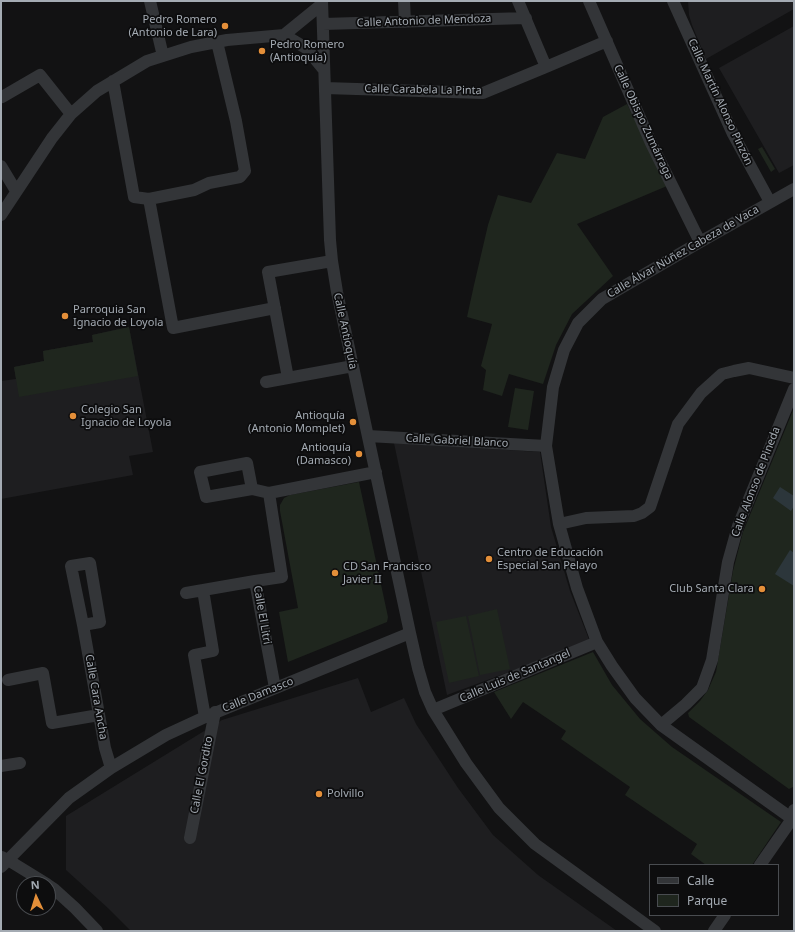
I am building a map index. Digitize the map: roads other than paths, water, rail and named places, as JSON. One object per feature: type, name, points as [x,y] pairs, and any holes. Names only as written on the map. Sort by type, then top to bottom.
[{"type":"street","points":[[150,1],[164,56]]},
{"type":"street","points":[[404,1],[405,22]]},
{"type":"street","points":[[518,1],[546,67]]},
{"type":"street","name":"Calle Obispo Zumárraga","points":[[589,1],[651,143],[700,242]]},
{"type":"street","name":"Calle Martín Alonso Pinzón","points":[[673,1],[733,134],[770,202]]},
{"type":"street","points":[[1,215],[52,138],[71,114],[97,90],[147,61],[191,48],[217,42],[284,35],[322,3]]},
{"type":"street","name":"Calle Antioquía","points":[[322,3],[332,261],[337,292],[410,633],[425,692],[433,710],[466,762],[499,808],[535,844],[655,931]]},
{"type":"street","name":"Calle Antonio de Mendoza","points":[[323,24],[526,18]]},
{"type":"street","points":[[284,35],[306,48],[324,70]]},
{"type":"street","name":"Calle Carabela La Pinta","points":[[325,88],[482,93],[606,41]]},
{"type":"street","points":[[113,81],[134,197],[149,199],[194,190],[209,183],[240,177],[245,171],[236,121],[217,42]]},
{"type":"street","points":[[1,96],[2,97],[40,75],[71,114]]},
{"type":"street","points":[[1,166],[16,191]]},
{"type":"street","name":"Calle Álvar Núñez Cabeza de Vaca","points":[[793,816],[662,725],[635,698],[612,666],[597,642],[577,588],[559,524],[546,446],[553,387],[564,350],[578,323],[602,299],[794,189]]},
{"type":"street","points":[[149,199],[173,328],[275,308]]},
{"type":"street","points":[[288,378],[268,272],[332,261]]},
{"type":"street","points":[[266,382],[353,366]]},
{"type":"street","points":[[559,524],[586,518],[634,516],[642,513],[650,507],[678,424],[700,393],[722,374],[749,368],[794,378]]},
{"type":"street","name":"Calle Alonso de Pineda","points":[[662,725],[702,688],[712,660],[728,562],[738,526],[794,389]]},
{"type":"street","name":"Calle Gabriel Blanco","points":[[368,436],[546,446]]},
{"type":"street","points":[[252,489],[269,493],[376,472]]},
{"type":"street","name":"Calle El Litri","points":[[269,493],[282,577],[255,581],[275,688]]},
{"type":"street","name":"Calle Cara Ancha","points":[[83,625],[100,622],[90,563],[71,566],[105,748],[111,768]]},
{"type":"street","points":[[186,593],[255,581]]},
{"type":"street","points":[[204,590],[213,652],[194,656],[210,714]]},
{"type":"street","name":"Calle Damasco","points":[[3,859],[69,798],[111,768],[166,735],[210,714],[410,633]]},
{"type":"street","name":"Calle Luis de Santangel","points":[[433,710],[597,642]]},
{"type":"street","points":[[8,680],[43,673],[52,723],[99,715]]},
{"type":"street","name":"Calle El Gordito","points":[[190,838],[210,714]]},
{"type":"street","points":[[1,766],[20,763]]},
{"type":"street","points":[[761,864],[793,816]]},
{"type":"street","points":[[3,859],[33,876]]},
{"type":"street","points":[[56,891],[97,931]]},
{"type":"street","points":[[714,931],[724,916]]},
{"type":"place","name":"Pedro Romero (Antonio de Lara)","points":[[225,26]]},
{"type":"place","name":"Pedro Romero (Antioquía)","points":[[262,51]]},
{"type":"place","name":"Parroquia San Ignacio de Loyola","points":[[65,316]]},
{"type":"place","name":"Colegio San Ignacio de Loyola","points":[[73,416]]},
{"type":"place","name":"Antioquía (Antonio Momplet)","points":[[353,422]]},
{"type":"place","name":"Antioquía (Damasco)","points":[[359,454]]},
{"type":"place","name":"Centro de Educación Especial San Pelayo","points":[[489,559]]},
{"type":"place","name":"CD San Francisco Javier II","points":[[335,573]]},
{"type":"place","name":"Club Santa Clara","points":[[762,589]]},
{"type":"place","name":"Polvillo","points":[[319,794]]}]
